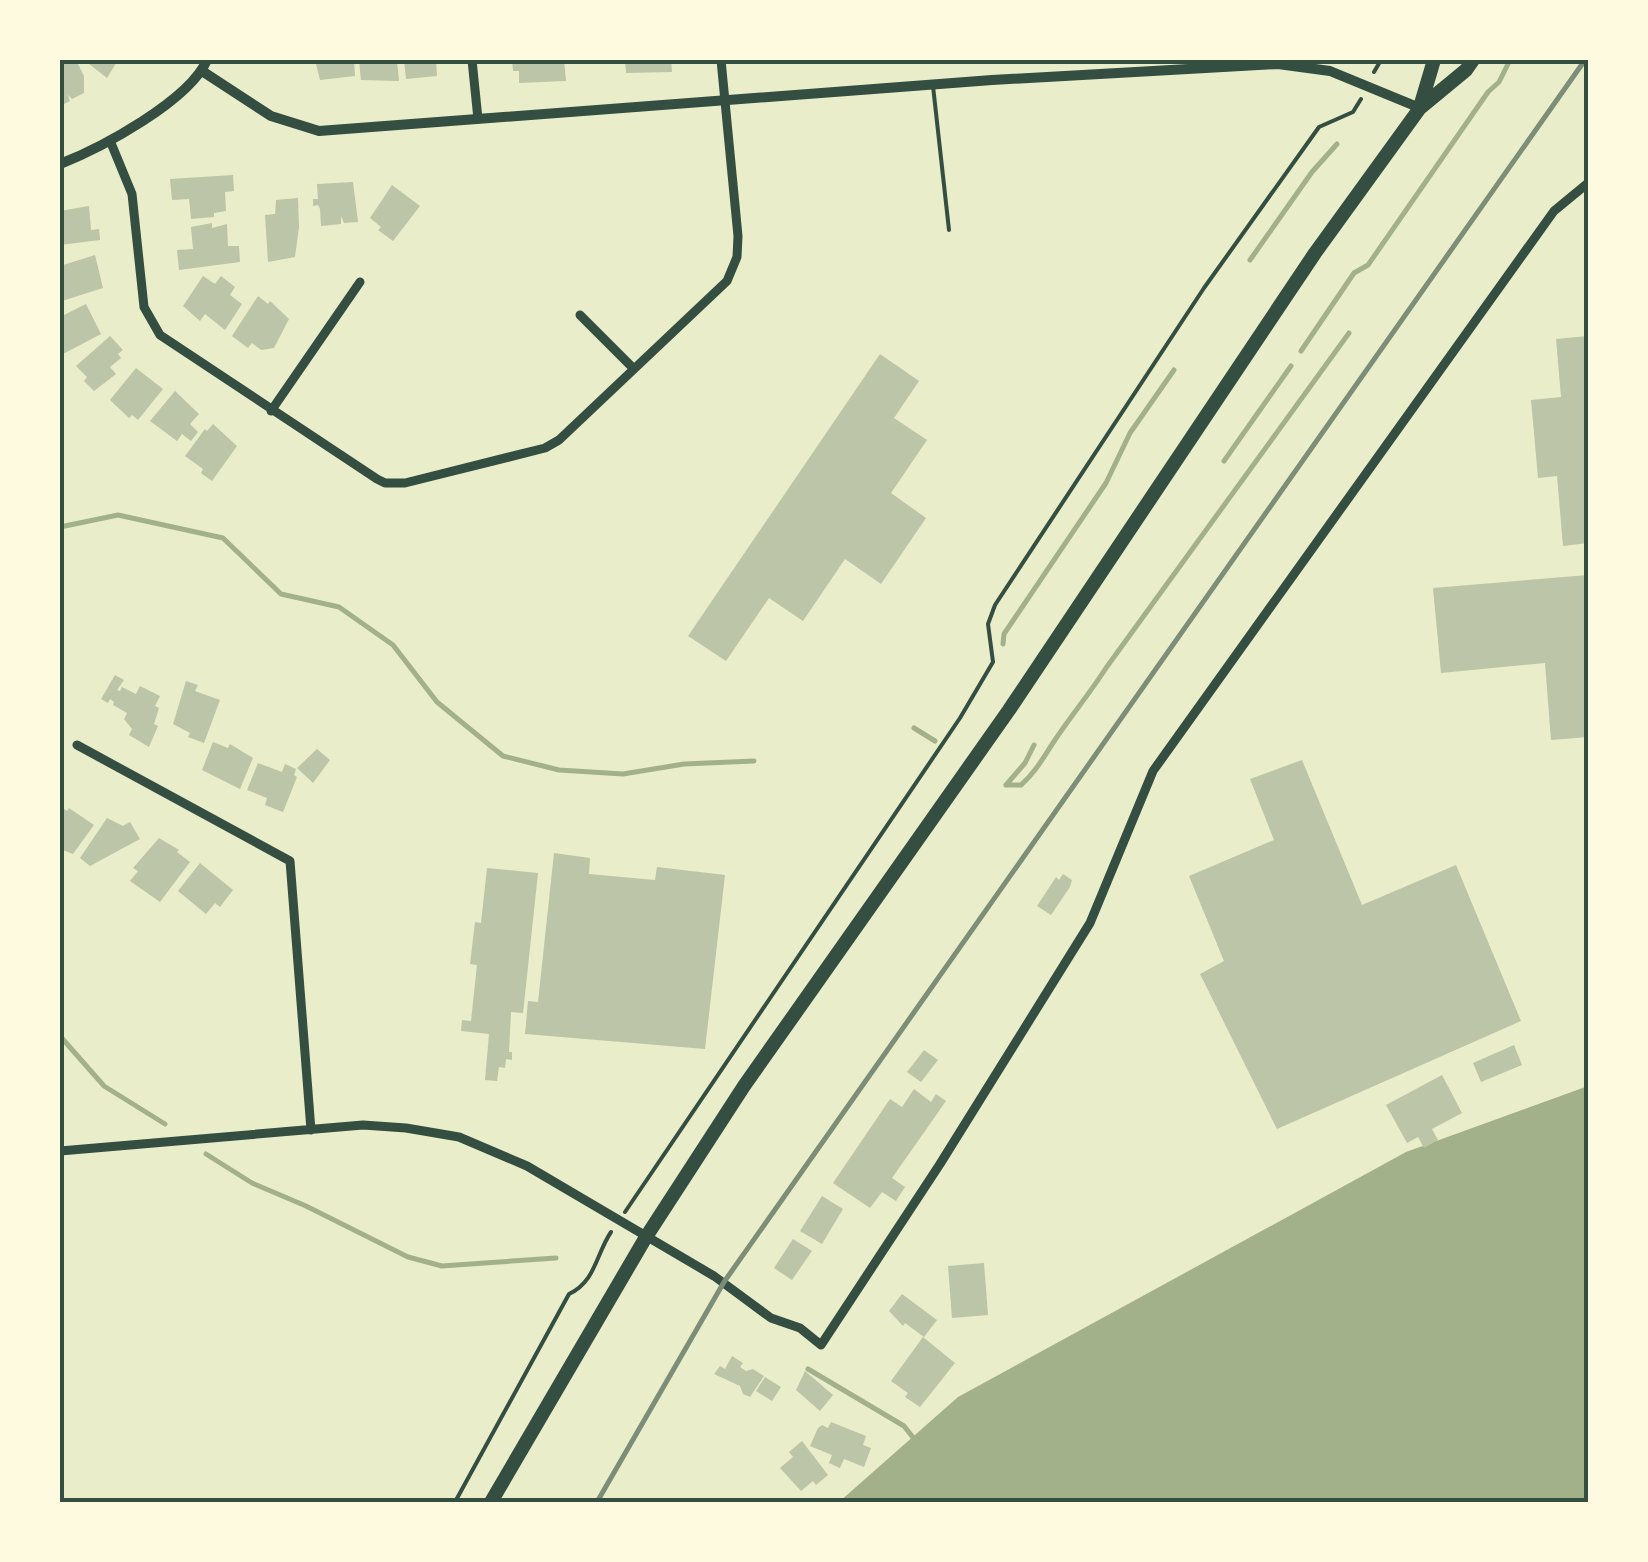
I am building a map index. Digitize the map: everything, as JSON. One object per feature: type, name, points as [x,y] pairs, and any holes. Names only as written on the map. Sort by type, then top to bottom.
[{"type":"main road","points":[[1420,108],[1434,60]]},
{"type":"main road","points":[[491,1502],[646,1237],[744,1086],[1009,710],[1316,252],[1420,108],[1474,60]]},
{"type":"street","points":[[472,60],[478,119]]},
{"type":"street","points":[[110,143],[132,194],[144,308],[160,334],[378,479],[406,483],[545,448],[566,434],[720,288],[735,265],[738,236],[721,60]]},
{"type":"street","points":[[60,164],[110,143],[154,112],[204,66],[271,116],[319,131],[933,84],[1278,64],[1330,71],[1420,108]]},
{"type":"street","points":[[60,1151],[363,1125],[459,1137],[528,1166],[724,1282],[771,1318],[800,1328],[821,1345],[940,1164],[1090,922],[1153,771],[1554,211],[1588,182]]},
{"type":"street","points":[[271,411],[360,282]]},
{"type":"street","points":[[580,316],[634,370]]},
{"type":"street","points":[[77,745],[290,861],[311,1130]]},
{"type":"lane","points":[[933,84],[949,230]]},
{"type":"path","points":[[633,1200],[960,718],[993,662],[988,624],[995,605],[1184,316],[1320,127],[1355,110]]},
{"type":"path","points":[[456,1502],[569,1294],[592,1274],[602,1245]]},
{"type":"shaded area","points":[[1588,1086],[1588,1502],[839,1502],[958,1397],[1406,1152]]},
{"type":"building","points":[[60,60],[76,60],[84,76],[84,93],[72,99],[68,95],[70,101],[60,106]]},
{"type":"building","points":[[84,60],[118,60],[107,78]]},
{"type":"building","points":[[315,60],[354,60],[355,76],[320,80]]},
{"type":"building","points":[[359,60],[397,60],[399,81],[361,80]]},
{"type":"building","points":[[404,60],[436,60],[437,76],[406,79]]},
{"type":"building","points":[[512,60],[564,60],[566,81],[519,83],[519,71],[513,71]]},
{"type":"building","points":[[625,60],[671,60],[672,72],[626,73]]},
{"type":"building","points":[[233,175],[234,191],[225,192],[226,211],[214,213],[214,217],[191,219],[189,199],[172,200],[170,179]]},
{"type":"building","points":[[353,182],[358,222],[344,223],[341,216],[341,224],[321,226],[320,209],[313,206],[313,199],[318,199],[317,184]]},
{"type":"building","points":[[392,185],[420,206],[393,241],[370,218]]},
{"type":"building","points":[[298,198],[295,257],[268,262],[265,215],[275,214],[276,200]]},
{"type":"building","points":[[89,206],[91,230],[99,229],[100,240],[60,245],[60,211]]},
{"type":"building","points":[[212,223],[212,228],[227,224],[228,246],[239,246],[240,262],[179,270],[177,250],[193,249],[191,227]]},
{"type":"building","points":[[95,255],[103,288],[62,301],[60,266]]},
{"type":"building","points":[[203,276],[215,284],[221,276],[235,287],[230,295],[242,304],[225,330],[205,314],[200,321],[183,306]]},
{"type":"building","points":[[258,296],[268,304],[270,301],[289,319],[274,348],[261,350],[252,343],[248,348],[232,336]]},
{"type":"building","points":[[86,304],[101,334],[63,354],[60,317]]},
{"type":"building","points":[[110,336],[123,350],[118,354],[121,358],[110,367],[116,374],[94,391],[76,366]]},
{"type":"building","points":[[1588,336],[1588,543],[1563,546],[1557,476],[1538,478],[1531,400],[1561,397],[1556,339]]},
{"type":"building","points":[[880,354],[919,381],[894,418],[927,440],[891,493],[926,518],[881,584],[845,559],[803,621],[769,598],[726,661],[688,636]]},
{"type":"building","points":[[136,368],[163,389],[138,420],[132,415],[129,418],[110,400]]},
{"type":"building","points":[[175,391],[199,414],[190,424],[198,432],[191,441],[182,434],[177,441],[150,421]]},
{"type":"building","points":[[213,424],[237,446],[212,481],[185,456]]},
{"type":"building","points":[[1588,575],[1588,737],[1551,740],[1545,663],[1441,673],[1433,588]]},
{"type":"building","points":[[115,675],[124,680],[117,690],[122,687],[136,694],[140,686],[160,696],[155,706],[159,708],[154,724],[158,726],[149,747],[129,735],[132,729],[124,719],[127,713],[110,699],[108,703],[101,699]]},
{"type":"building","points":[[186,681],[198,685],[195,691],[220,700],[204,743],[188,737],[190,733],[173,724]]},
{"type":"building","points":[[213,742],[228,748],[230,744],[253,758],[240,789],[202,770]]},
{"type":"building","points":[[317,749],[330,760],[313,783],[297,768]]},
{"type":"building","points":[[1302,760],[1362,905],[1456,865],[1521,1021],[1277,1129],[1200,974],[1224,961],[1189,876],[1274,840],[1250,779]]},
{"type":"building","points":[[258,763],[282,772],[285,764],[296,769],[297,777],[283,812],[265,805],[267,798],[247,790]]},
{"type":"building","points":[[63,808],[94,825],[73,854],[60,849]]},
{"type":"building","points":[[107,818],[123,826],[130,822],[140,839],[90,866],[80,858]]},
{"type":"building","points":[[159,838],[190,862],[160,902],[130,881],[138,871],[133,868]]},
{"type":"building","points":[[554,853],[590,858],[589,874],[655,880],[657,867],[725,875],[705,1049],[525,1034],[528,1001],[538,1002]]},
{"type":"building","points":[[200,863],[233,890],[220,907],[215,903],[206,914],[178,891]]},
{"type":"building","points":[[487,868],[538,873],[523,1013],[511,1012],[512,1060],[506,1059],[505,1068],[499,1067],[497,1081],[485,1080],[489,1034],[461,1031],[462,1020],[471,1021],[477,965],[470,964],[475,922],[481,923]]},
{"type":"building","points":[[1063,874],[1072,880],[1070,887],[1051,915],[1037,906],[1056,877],[1059,880]]},
{"type":"building","points":[[1514,1045],[1522,1065],[1481,1082],[1473,1063]]},
{"type":"building","points":[[924,1050],[938,1060],[921,1082],[907,1072]]},
{"type":"building","points":[[1442,1075],[1462,1113],[1432,1129],[1438,1140],[1424,1148],[1418,1137],[1407,1143],[1386,1105]]},
{"type":"building","points":[[914,1089],[931,1102],[936,1094],[946,1101],[892,1178],[905,1187],[896,1201],[882,1192],[870,1208],[833,1183],[890,1099],[902,1107]]},
{"type":"building","points":[[822,1196],[843,1209],[822,1244],[800,1231]]},
{"type":"building","points":[[793,1239],[812,1251],[792,1280],[774,1268]]},
{"type":"building","points":[[984,1263],[988,1315],[952,1318],[948,1266]]},
{"type":"building","points":[[902,1294],[937,1320],[924,1337],[905,1323],[903,1326],[889,1311]]},
{"type":"building","points":[[923,1337],[955,1363],[920,1407],[891,1381]]},
{"type":"building","points":[[732,1356],[743,1363],[740,1367],[746,1371],[753,1369],[764,1376],[750,1397],[743,1394],[740,1386],[714,1374],[720,1366],[725,1369]]},
{"type":"building","points":[[805,1371],[833,1395],[820,1411],[796,1390]]},
{"type":"building","points":[[765,1377],[781,1387],[772,1401],[756,1391]]},
{"type":"building","points":[[831,1422],[866,1436],[863,1445],[871,1448],[864,1467],[844,1459],[840,1468],[829,1463],[832,1455],[810,1446],[818,1428],[828,1428]]},
{"type":"building","points":[[802,1441],[828,1475],[801,1491],[780,1468],[793,1457],[789,1452]]},
{"type":"waterway","points":[[1301,351],[1354,273],[1368,265],[1488,92],[1499,82],[1510,60]]},
{"type":"waterway","points":[[1250,260],[1312,172],[1337,144]]},
{"type":"waterway","points":[[1006,785],[1021,785],[1035,769],[1349,333]]},
{"type":"waterway","points":[[1224,461],[1291,366]]},
{"type":"waterway","points":[[1003,644],[1004,634],[1106,483],[1130,433],[1174,370]]},
{"type":"waterway","points":[[60,527],[118,515],[223,538],[281,594],[339,607],[393,645],[437,702],[503,756],[559,770],[623,774],[684,764],[754,761]]},
{"type":"waterway","points":[[914,728],[935,741]]},
{"type":"waterway","points":[[1006,785],[1034,745]]},
{"type":"waterway","points":[[60,1036],[104,1086],[165,1124]]},
{"type":"waterway","points":[[206,1154],[252,1183],[408,1257],[442,1266],[556,1258]]},
{"type":"waterway","points":[[808,1369],[904,1426],[915,1440]]},
{"type":"railway","points":[[597,1502],[724,1282],[1585,60]]}]
